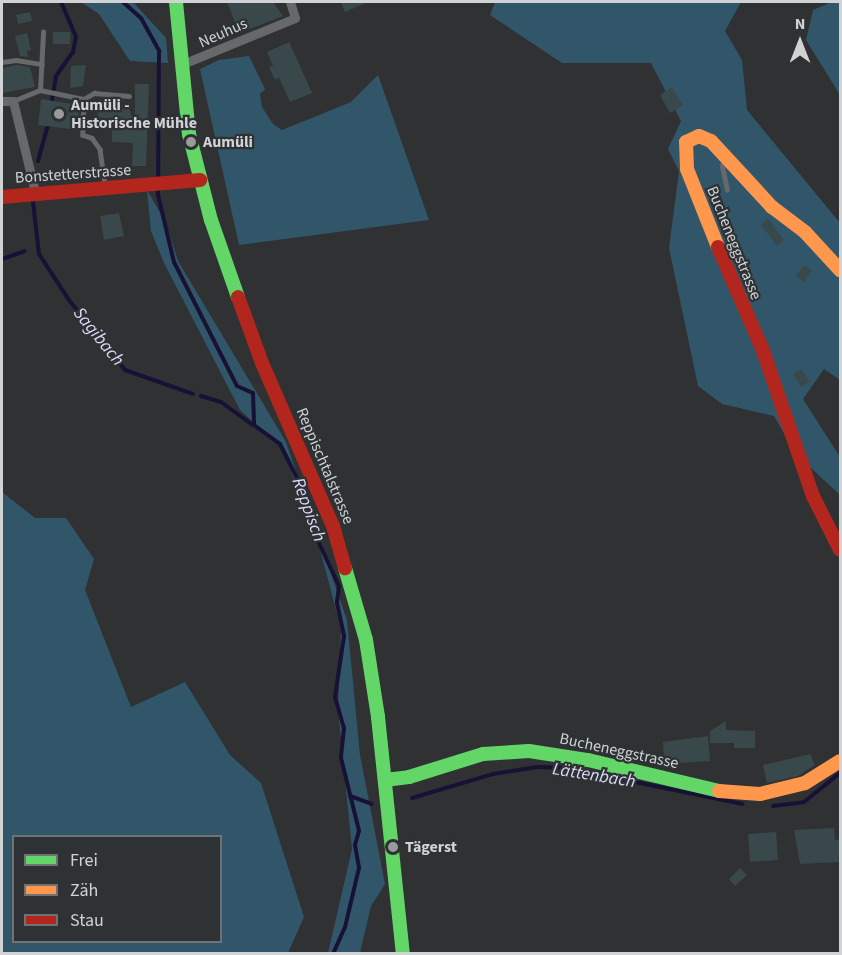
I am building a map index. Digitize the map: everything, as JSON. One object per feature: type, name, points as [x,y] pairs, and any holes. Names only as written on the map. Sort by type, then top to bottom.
[{"type":"main road","name":"Reppischtalstrasse","points":[[176,2],[180,65],[200,180],[245,319],[313,477],[352,583],[374,688],[402,954]]},
{"type":"main road","name":"Bucheneggstrasse","points":[[840,270],[705,137],[690,138],[684,148],[687,168],[740,304],[762,348],[806,479],[840,550]]},
{"type":"main road","name":"Bonstetterstrasse","points":[[2,196],[200,180]]},
{"type":"main road","name":"Bucheneggstrasse","points":[[385,780],[409,777],[483,754],[529,751],[588,760],[725,792],[760,794],[805,783],[840,761]]},
{"type":"street","name":"Neuhus","points":[[180,65],[295,18],[290,2]]},
{"type":"street","points":[[2,101],[13,101],[35,192]]},
{"type":"lane","points":[[40,90],[43,32]]},
{"type":"lane","points":[[2,62],[42,64]]},
{"type":"lane","points":[[13,101],[40,90],[84,99],[94,93],[129,96]]},
{"type":"lane","points":[[84,99],[83,135],[92,138],[100,148],[105,186]]},
{"type":"lane","points":[[727,160],[722,166],[727,190]]},
{"type":"shaded area","points":[[81,2],[133,2],[166,38],[168,63],[130,61],[99,14]]},
{"type":"shaded area","points":[[495,2],[741,2],[725,31],[742,60],[747,110],[840,223],[840,380],[824,369],[803,399],[840,457],[840,495],[796,454],[774,416],[722,404],[698,386],[669,248],[679,171],[668,149],[681,121],[651,63],[562,63],[490,15]]},
{"type":"shaded area","points":[[832,2],[840,2],[840,95],[806,40],[813,10]]},
{"type":"shaded area","points":[[249,56],[265,89],[260,94],[262,107],[273,124],[282,130],[351,102],[378,75],[429,220],[239,245],[200,69],[219,60]]},
{"type":"shaded area","points":[[147,190],[166,223],[178,261],[286,442],[347,620],[360,755],[385,884],[371,906],[360,953],[328,953],[352,849],[338,709],[341,629],[315,530],[281,447],[240,410],[164,263],[151,231]]},
{"type":"shaded area","points":[[2,492],[35,518],[66,518],[94,559],[85,590],[131,707],[185,682],[230,755],[261,783],[304,917],[288,953],[2,953]]},
{"type":"building","points":[[227,2],[273,2],[283,16],[239,33]]},
{"type":"building","points":[[341,2],[368,2],[345,12]]},
{"type":"building","points":[[30,12],[32,21],[18,24],[16,15]]},
{"type":"building","points":[[53,32],[70,32],[70,44],[53,44]]},
{"type":"building","points":[[27,33],[31,50],[27,51],[28,57],[20,56],[15,36]]},
{"type":"building","points":[[289,42],[312,93],[290,102],[279,78],[275,80],[269,67],[273,66],[267,52]]},
{"type":"building","points":[[17,65],[30,67],[35,87],[2,93],[2,68]]},
{"type":"building","points":[[86,65],[83,86],[70,88],[71,66]]},
{"type":"building","points":[[135,84],[149,84],[146,166],[132,166],[133,143],[112,142],[112,130],[97,129],[98,106],[129,108],[135,125]]},
{"type":"building","points":[[672,87],[683,105],[670,113],[660,95]]},
{"type":"building","points":[[41,99],[79,105],[78,130],[38,125]]},
{"type":"building","points":[[119,213],[124,236],[104,240],[100,216]]},
{"type":"building","points":[[768,219],[784,240],[777,246],[761,225]]},
{"type":"building","points":[[804,265],[812,271],[804,282],[796,276]]},
{"type":"building","points":[[801,369],[810,382],[801,387],[793,374]]},
{"type":"building","points":[[726,721],[726,730],[755,731],[755,748],[734,748],[734,743],[710,743],[710,731]]},
{"type":"building","points":[[708,736],[710,761],[664,764],[663,742]]},
{"type":"building","points":[[810,754],[815,765],[798,776],[767,783],[763,765]]},
{"type":"building","points":[[834,828],[835,840],[840,839],[840,862],[800,864],[794,830]]},
{"type":"building","points":[[776,832],[778,860],[750,862],[748,834]]},
{"type":"building","points":[[740,868],[747,875],[735,886],[729,879]]},
{"type":"waterway","name":"Sagibach","points":[[51,105],[56,76],[73,52],[76,37],[61,2]]},
{"type":"waterway","name":"Reppisch","points":[[123,2],[141,18],[159,51],[158,195],[174,262],[237,386],[253,393],[254,425],[280,444],[301,486],[306,515],[339,586],[337,603],[344,636],[335,697],[344,728],[341,758],[359,831],[355,845],[359,868],[345,927],[333,954]]},
{"type":"waterway","name":"Sagibach","points":[[38,161],[49,121]]},
{"type":"waterway","name":"Sagibach","points":[[33,202],[39,254],[69,300],[125,370],[193,394]]},
{"type":"waterway","points":[[2,259],[25,251]]},
{"type":"waterway","name":"Sagibach","points":[[201,396],[221,402],[253,425]]},
{"type":"waterway","name":"Lättenbach","points":[[412,798],[493,774],[537,767],[567,768],[742,804]]},
{"type":"waterway","name":"Lättenbach","points":[[773,806],[804,802],[840,773]]},
{"type":"waterway","name":"Lättenbach","points":[[350,796],[372,804]]},
{"type":"traffic: fast","points":[[176,2],[189,134],[211,220],[238,297]]},
{"type":"traffic: fast","points":[[345,568],[366,640],[378,717],[403,954]]},
{"type":"traffic: fast","points":[[385,780],[409,777],[483,754],[529,751],[588,760],[719,791]]},
{"type":"traffic: slow","points":[[718,247],[687,169],[686,142],[699,136],[711,141],[772,207],[805,232],[840,270]]},
{"type":"traffic: slow","points":[[719,791],[760,794],[805,783],[840,761]]},
{"type":"traffic: jam","points":[[2,197],[200,180]]},
{"type":"traffic: jam","points":[[718,247],[762,348],[813,496],[840,550]]},
{"type":"traffic: jam","points":[[238,297],[262,363],[333,526],[345,568]]},
{"type":"place","name":"Aumüli - Historische Mühle","points":[[59,114]]},
{"type":"place","name":"Aumüli","points":[[191,142]]},
{"type":"place","name":"Tägerst","points":[[393,847]]}]
